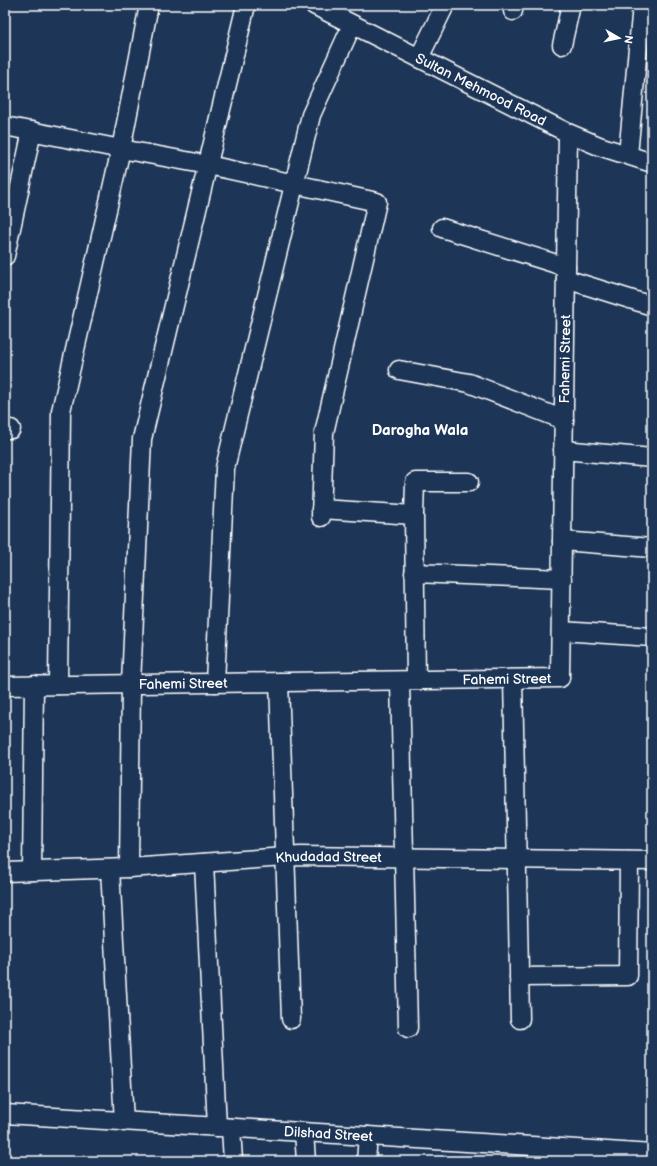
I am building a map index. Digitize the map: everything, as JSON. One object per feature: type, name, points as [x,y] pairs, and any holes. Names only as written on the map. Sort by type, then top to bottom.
[{"type":"street","points":[[58,685],[61,411],[121,149],[149,5]]},
{"type":"street","points":[[129,868],[131,684],[142,439],[246,5]]},
{"type":"street","name":"Sultan Mehmood Road","points":[[314,5],[568,134],[599,146],[652,163]]},
{"type":"street","points":[[419,58],[445,5]]},
{"type":"street","points":[[562,45],[571,5]]},
{"type":"street","points":[[628,155],[642,5]]},
{"type":"street","points":[[215,683],[225,468],[311,115],[352,25]]},
{"type":"street","points":[[5,126],[121,149],[208,164],[376,202],[324,433],[321,513],[414,515]]},
{"type":"street","points":[[5,256],[32,131]]},
{"type":"street","name":"Fahemi Street","points":[[5,686],[560,678],[568,134]]},
{"type":"street","points":[[442,228],[652,306]]},
{"type":"street","points":[[399,370],[469,383],[564,420]]},
{"type":"street","points":[[563,450],[652,458]]},
{"type":"street","points":[[408,1028],[404,857],[408,680],[414,574],[415,482],[469,482]]},
{"type":"street","points":[[562,541],[652,548]]},
{"type":"street","points":[[414,574],[562,579]]},
{"type":"street","points":[[561,631],[652,637]]},
{"type":"street","points":[[513,679],[520,1019]]},
{"type":"street","points":[[279,682],[291,1019]]},
{"type":"street","points":[[32,871],[34,685]]},
{"type":"street","name":"Khudadad Street","points":[[5,872],[129,868],[300,856],[652,861]]},
{"type":"street","points":[[519,977],[628,976],[629,861]]},
{"type":"street","points":[[204,863],[224,1128],[233,1161]]},
{"type":"street","points":[[110,869],[124,1122]]},
{"type":"street","name":"Dilshad Street","points":[[5,1114],[368,1136],[532,1154],[622,1156],[652,1154]]},
{"type":"street","points":[[304,1132],[306,1161]]},
{"type":"street","points":[[366,1161],[368,1136]]},
{"type":"district","name":"Darogha Wala","points":[[420,430]]}]
